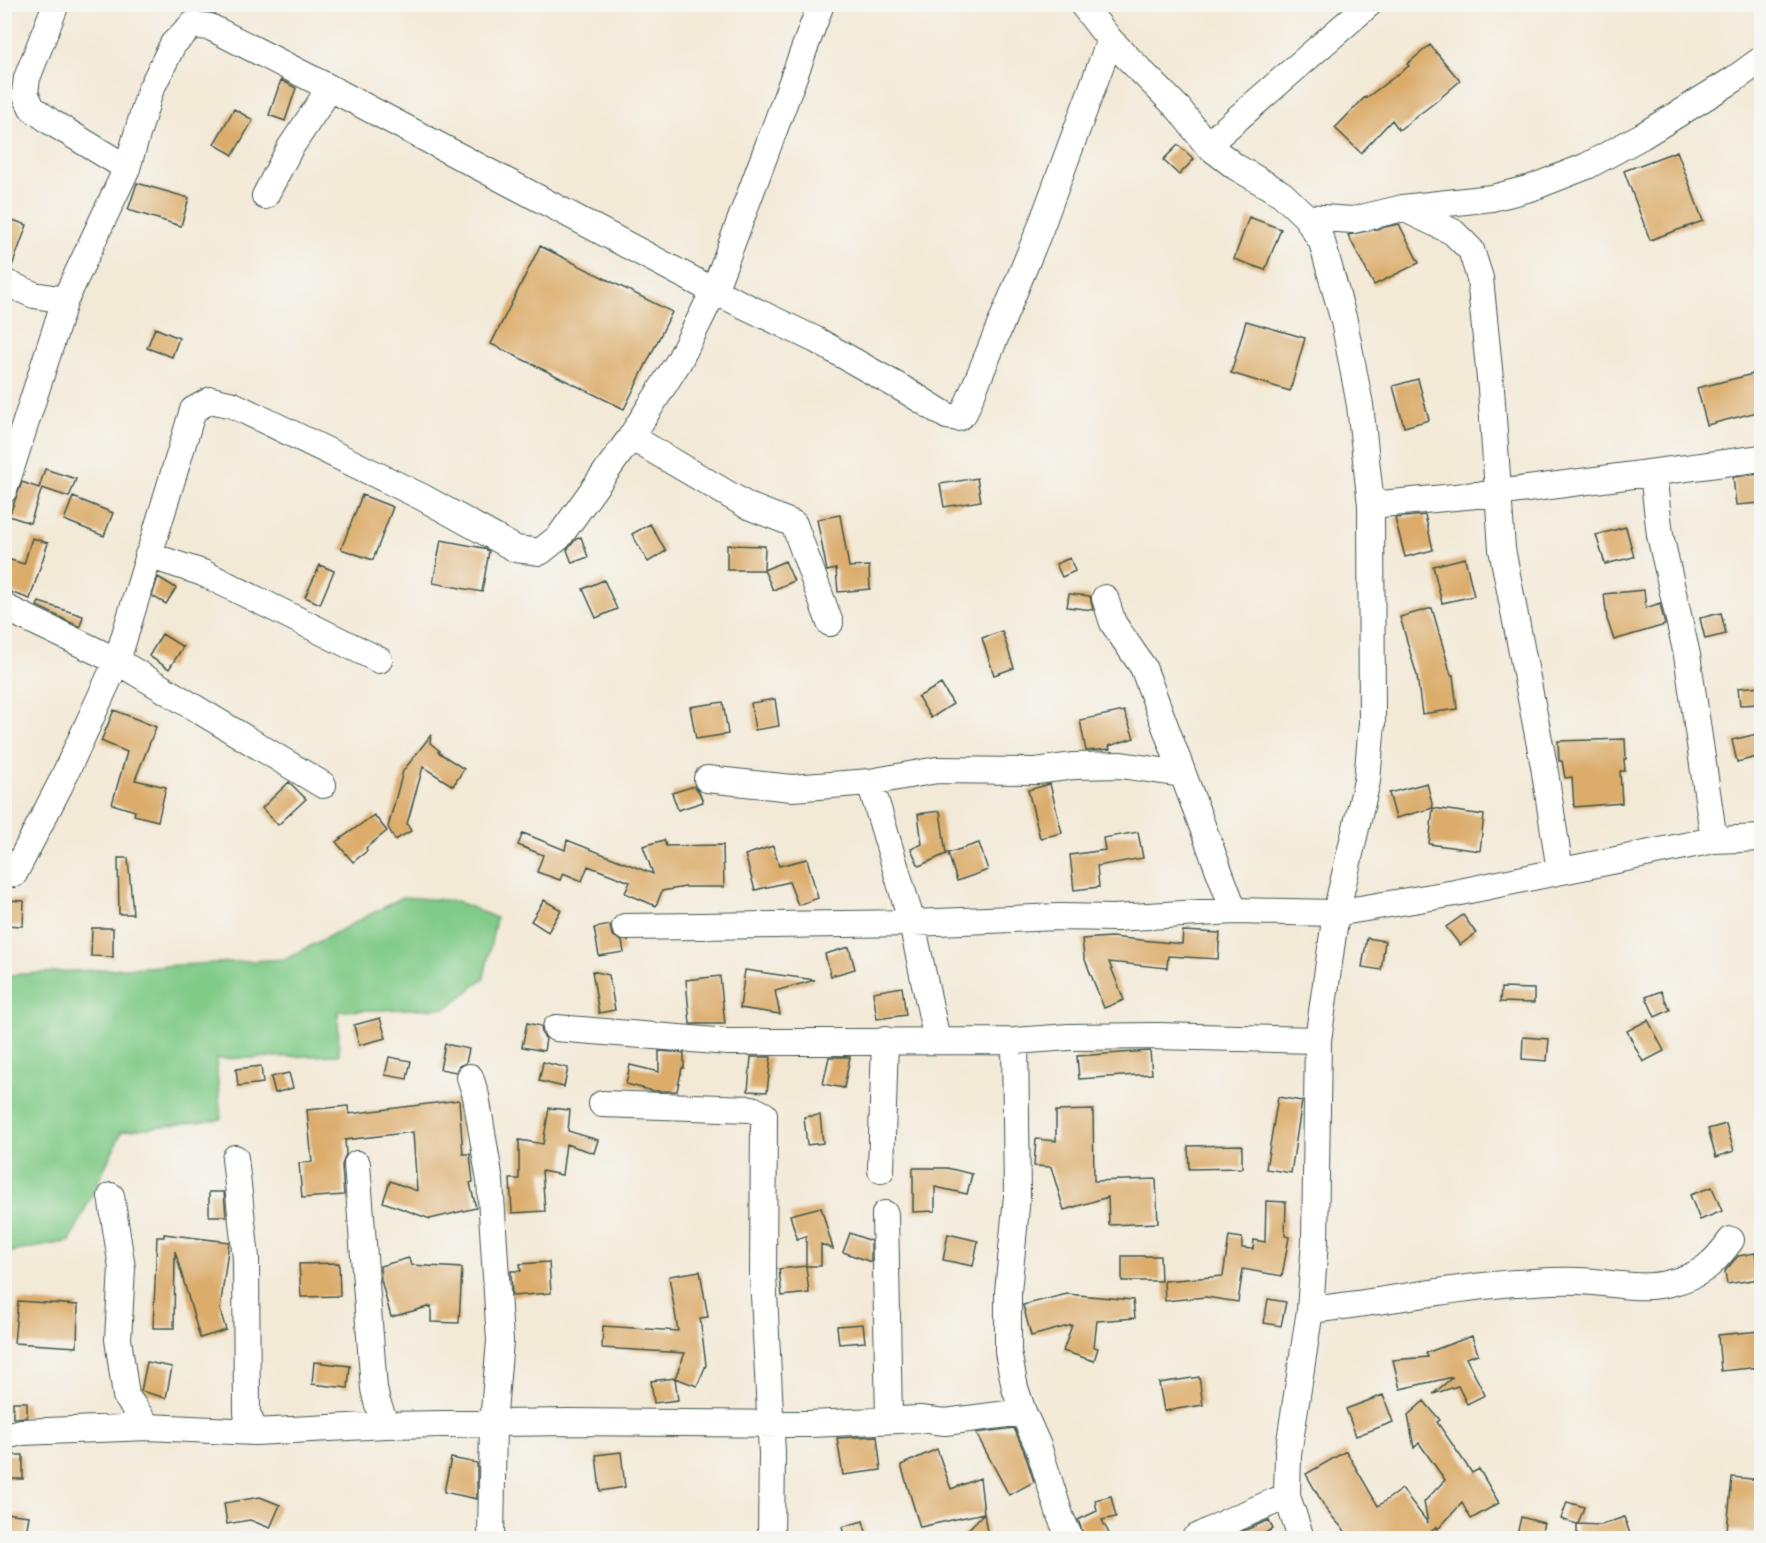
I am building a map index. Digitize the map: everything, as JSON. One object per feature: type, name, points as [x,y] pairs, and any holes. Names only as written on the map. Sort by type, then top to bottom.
[{"type":"street","points":[[56,4],[27,78],[25,93],[32,108],[51,123],[127,168]]},
{"type":"street","points":[[14,873],[60,785],[117,661],[193,410],[211,400],[233,405],[422,497],[516,549],[540,552],[559,537],[631,437],[679,361],[714,291],[821,4]]},
{"type":"street","points":[[1082,4],[1110,40],[1179,109],[1207,145],[1236,167],[1282,194],[1306,216],[1322,242],[1344,321],[1360,405],[1371,505],[1372,723],[1367,781],[1336,913],[1318,1040],[1315,1241],[1310,1310],[1288,1454],[1287,1496],[1302,1539]]},
{"type":"street","points":[[1207,145],[1369,4]]},
{"type":"street","points":[[6,474],[65,300],[127,168],[150,91],[173,44],[192,25],[210,27],[330,88],[714,291],[816,340],[947,416],[958,418],[964,413],[1040,229],[1110,40]]},
{"type":"street","points":[[1306,216],[1353,220],[1403,208],[1492,198],[1531,188],[1587,166],[1642,136],[1733,80],[1761,59]]},
{"type":"street","points":[[265,196],[290,148],[330,88]]},
{"type":"street","points":[[1403,208],[1453,232],[1472,250],[1480,278],[1491,389],[1502,549],[1544,766],[1560,871]]},
{"type":"street","points":[[4,282],[34,295],[65,300]]},
{"type":"street","points":[[631,437],[748,506],[794,524],[830,623]]},
{"type":"street","points":[[1371,505],[1497,493],[1761,459]]},
{"type":"street","points":[[1653,473],[1660,535],[1686,656],[1714,840]]},
{"type":"street","points":[[148,555],[203,573],[379,660]]},
{"type":"street","points":[[1105,598],[1113,623],[1143,667],[1234,911]]},
{"type":"street","points":[[4,607],[117,661],[323,785]]},
{"type":"street","points":[[707,779],[792,788],[870,782],[938,770],[1036,771],[1074,766],[1121,765],[1182,774]]},
{"type":"street","points":[[870,782],[912,923],[937,1040]]},
{"type":"street","points":[[625,927],[912,923],[1059,917],[1114,918],[1234,911],[1336,913],[1455,893],[1714,840],[1761,838]]},
{"type":"street","points":[[556,1028],[728,1042],[1015,1041],[1069,1037],[1157,1036],[1318,1040]]},
{"type":"street","points":[[881,1170],[885,1040]]},
{"type":"street","points":[[1015,1041],[1017,1196],[1008,1292],[1008,1352],[1015,1388],[1070,1539]]},
{"type":"street","points":[[470,1077],[476,1096],[490,1181],[500,1341],[493,1424],[491,1539]]},
{"type":"street","points":[[602,1104],[752,1109],[765,1115],[763,1275],[772,1453],[771,1539]]},
{"type":"street","points":[[235,1158],[246,1258],[247,1413],[255,1432]]},
{"type":"street","points":[[357,1164],[374,1389],[386,1425]]},
{"type":"street","points":[[111,1196],[122,1268],[118,1339],[126,1396],[148,1427]]},
{"type":"street","points":[[885,1214],[889,1419]]},
{"type":"street","points":[[1310,1310],[1356,1306],[1410,1295],[1512,1284],[1578,1281],[1636,1287],[1668,1284],[1696,1276],[1717,1260],[1731,1240]]},
{"type":"street","points":[[4,1436],[22,1432],[148,1427],[255,1432],[386,1425],[706,1422],[770,1424],[889,1419],[945,1422],[1023,1412]]},
{"type":"street","points":[[1195,1539],[1229,1521],[1287,1496]]},
{"type":"green space","points":[[403,897],[456,901],[496,918],[484,978],[447,1008],[338,1011],[339,1055],[216,1059],[221,1119],[122,1131],[70,1241],[5,1253],[5,975],[286,959]]},
{"type":"building","points":[[1430,45],[1460,81],[1399,130],[1392,120],[1361,153],[1335,128],[1365,97],[1409,66],[1407,64]]},
{"type":"building","points":[[281,80],[296,88],[285,121],[269,115]]},
{"type":"building","points":[[234,109],[253,120],[233,155],[214,144]]},
{"type":"building","points":[[1178,145],[1194,159],[1179,175],[1163,160]]},
{"type":"building","points":[[1677,151],[1703,221],[1650,240],[1624,171]]},
{"type":"building","points":[[137,183],[189,198],[181,226],[128,210]]},
{"type":"building","points":[[4,217],[27,225],[11,269],[4,267]]},
{"type":"building","points":[[1249,217],[1281,229],[1265,270],[1234,259]]},
{"type":"building","points":[[1399,224],[1419,263],[1374,285],[1348,235]]},
{"type":"building","points":[[540,246],[672,312],[624,409],[491,344]]},
{"type":"building","points":[[1246,321],[1305,338],[1290,391],[1231,373]]},
{"type":"building","points":[[155,328],[179,338],[172,357],[147,348]]},
{"type":"building","points":[[1761,372],[1761,411],[1707,425],[1697,388]]},
{"type":"building","points":[[1418,379],[1429,420],[1404,427],[1393,386]]},
{"type":"building","points":[[45,469],[76,479],[69,497],[42,488],[30,523],[9,516],[22,482],[39,488]]},
{"type":"building","points":[[1760,474],[1761,503],[1736,505],[1733,477]]},
{"type":"building","points":[[977,478],[981,501],[944,507],[940,484]]},
{"type":"building","points":[[362,495],[393,507],[373,560],[341,549]]},
{"type":"building","points":[[73,497],[113,513],[104,536],[64,520]]},
{"type":"building","points":[[840,515],[849,567],[869,566],[870,589],[838,592],[836,569],[827,571],[817,519]]},
{"type":"building","points":[[1425,515],[1433,550],[1405,557],[1395,518]]},
{"type":"building","points":[[650,524],[666,551],[648,562],[632,534]]},
{"type":"building","points":[[1626,527],[1634,557],[1605,564],[1596,535]]},
{"type":"building","points":[[581,537],[588,557],[572,563],[567,550],[576,539]]},
{"type":"building","points":[[32,538],[48,543],[30,599],[4,590],[4,558],[24,564]]},
{"type":"building","points":[[441,540],[489,551],[482,592],[433,583]]},
{"type":"building","points":[[727,545],[765,546],[764,570],[727,570]]},
{"type":"building","points":[[1070,558],[1075,571],[1062,577],[1056,564]]},
{"type":"building","points":[[1465,558],[1474,596],[1442,603],[1433,566]]},
{"type":"building","points":[[785,561],[794,581],[773,590],[764,570]]},
{"type":"building","points":[[320,565],[334,571],[320,604],[305,597]]},
{"type":"building","points":[[158,577],[176,588],[166,604],[152,596]]},
{"type":"building","points":[[604,580],[617,609],[596,618],[583,589]]},
{"type":"building","points":[[1644,590],[1646,608],[1660,603],[1665,625],[1614,640],[1607,619],[1604,594]]},
{"type":"building","points":[[1069,594],[1090,596],[1093,610],[1067,607]]},
{"type":"building","points":[[39,602],[83,616],[80,627],[37,606]]},
{"type":"building","points":[[1432,608],[1451,675],[1453,675],[1457,709],[1422,714],[1417,676],[1400,617]]},
{"type":"building","points":[[1721,613],[1726,634],[1705,639],[1700,618]]},
{"type":"building","points":[[1002,631],[1014,668],[994,675],[982,638]]},
{"type":"building","points":[[162,634],[183,647],[169,669],[149,656]]},
{"type":"building","points":[[941,684],[953,704],[931,718],[918,697]]},
{"type":"building","points":[[1761,686],[1761,704],[1740,705],[1738,688]]},
{"type":"building","points":[[775,699],[779,726],[755,730],[751,703]]},
{"type":"building","points":[[723,702],[728,734],[696,739],[690,707]]},
{"type":"building","points":[[114,710],[156,727],[135,780],[166,787],[158,821],[134,815],[135,811],[112,804],[127,752],[101,741]]},
{"type":"building","points":[[1124,711],[1134,738],[1109,746],[1110,749],[1086,751],[1080,720]]},
{"type":"building","points":[[1761,733],[1761,756],[1737,762],[1732,740]]},
{"type":"building","points":[[431,735],[430,743],[440,751],[438,752],[464,769],[453,786],[423,767],[407,824],[411,831],[395,840],[388,827],[403,771]]},
{"type":"building","points":[[1625,739],[1625,771],[1620,771],[1622,803],[1574,807],[1572,777],[1565,778],[1562,761],[1559,761],[1558,741]]},
{"type":"building","points":[[289,782],[306,799],[278,825],[262,808]]},
{"type":"building","points":[[1427,783],[1433,808],[1396,818],[1389,793]]},
{"type":"building","points":[[1050,784],[1062,833],[1040,838],[1028,790]]},
{"type":"building","points":[[694,786],[703,802],[678,810],[672,793]]},
{"type":"building","points":[[1433,808],[1484,815],[1480,851],[1429,844]]},
{"type":"building","points":[[940,811],[946,854],[919,866],[911,849],[922,844],[918,814]]},
{"type":"building","points":[[374,815],[387,831],[353,862],[336,842]]},
{"type":"building","points":[[1138,832],[1143,858],[1097,866],[1099,887],[1074,890],[1070,855],[1105,850],[1103,838]]},
{"type":"building","points":[[523,833],[565,850],[567,840],[653,874],[643,846],[664,840],[666,846],[723,845],[724,887],[685,887],[662,891],[656,906],[625,893],[630,882],[588,866],[582,881],[563,873],[560,880],[537,872],[543,855],[518,845]]},
{"type":"building","points":[[979,843],[988,870],[957,881],[948,853]]},
{"type":"building","points":[[773,846],[779,866],[807,859],[818,898],[798,905],[789,882],[755,890],[745,855]]},
{"type":"building","points":[[118,858],[128,858],[133,914],[119,914]]},
{"type":"building","points":[[6,900],[24,901],[23,926],[4,925]]},
{"type":"building","points":[[544,900],[561,910],[548,932],[531,921]]},
{"type":"building","points":[[1463,915],[1476,933],[1460,945],[1446,927]]},
{"type":"building","points":[[610,925],[612,935],[622,941],[624,952],[599,956],[594,928]]},
{"type":"building","points":[[92,928],[113,928],[113,957],[91,956]]},
{"type":"building","points":[[1183,931],[1220,933],[1218,959],[1168,956],[1167,968],[1109,962],[1124,1000],[1104,1008],[1084,957],[1082,939],[1111,937],[1182,944]]},
{"type":"building","points":[[1367,938],[1385,941],[1381,970],[1362,967]]},
{"type":"building","points":[[849,947],[855,969],[831,976],[825,954]]},
{"type":"building","points":[[745,970],[815,980],[775,991],[780,1014],[740,1008]]},
{"type":"building","points":[[592,971],[609,975],[615,1010],[599,1013]]},
{"type":"building","points":[[720,976],[725,1024],[690,1024],[686,980]]},
{"type":"building","points":[[902,987],[906,1015],[877,1019],[873,992]]},
{"type":"building","points":[[1501,988],[1534,989],[1534,1003],[1500,1002]]},
{"type":"building","points":[[1661,991],[1670,1010],[1655,1017],[1646,997]]},
{"type":"building","points":[[380,1018],[386,1038],[359,1045],[354,1025]]},
{"type":"building","points":[[1648,1020],[1664,1051],[1643,1062],[1627,1031]]},
{"type":"building","points":[[527,1023],[541,1026],[542,1034],[546,1039],[544,1051],[522,1047]]},
{"type":"building","points":[[1523,1037],[1549,1039],[1547,1061],[1522,1059]]},
{"type":"building","points":[[445,1044],[469,1049],[466,1063],[459,1066],[456,1072],[440,1069]]},
{"type":"building","points":[[659,1051],[684,1053],[684,1068],[682,1068],[677,1091],[653,1091],[626,1084],[630,1065],[659,1072]]},
{"type":"building","points":[[1150,1051],[1152,1074],[1079,1079],[1077,1056]]},
{"type":"building","points":[[389,1057],[411,1061],[407,1079],[385,1075]]},
{"type":"building","points":[[751,1057],[771,1057],[767,1092],[748,1091]]},
{"type":"building","points":[[829,1057],[850,1057],[844,1088],[823,1084]]},
{"type":"building","points":[[543,1062],[568,1068],[564,1087],[539,1081]]},
{"type":"building","points":[[261,1066],[263,1083],[238,1086],[236,1069]]},
{"type":"building","points":[[289,1073],[293,1088],[275,1093],[271,1077]]},
{"type":"building","points":[[1278,1097],[1302,1101],[1291,1173],[1266,1169]]},
{"type":"building","points":[[459,1100],[463,1154],[470,1154],[473,1182],[470,1183],[476,1208],[430,1219],[383,1202],[390,1181],[417,1191],[413,1132],[345,1140],[346,1154],[342,1165],[344,1195],[302,1198],[299,1163],[312,1162],[307,1110],[348,1106],[349,1114]]},
{"type":"building","points":[[549,1108],[570,1110],[568,1131],[598,1140],[594,1153],[566,1144],[562,1175],[542,1171],[545,1211],[512,1213],[510,1179],[519,1179],[519,1140],[543,1144]]},
{"type":"building","points":[[1093,1110],[1094,1181],[1156,1179],[1158,1223],[1109,1225],[1108,1197],[1064,1210],[1051,1167],[1034,1166],[1036,1139],[1056,1141],[1056,1111]]},
{"type":"building","points":[[820,1115],[823,1143],[807,1145],[804,1117]]},
{"type":"building","points":[[1726,1124],[1734,1151],[1716,1157],[1708,1129]]},
{"type":"building","points":[[1242,1145],[1242,1168],[1189,1169],[1188,1146]]},
{"type":"building","points":[[913,1168],[947,1168],[972,1174],[967,1194],[935,1187],[935,1211],[913,1212]]},
{"type":"building","points":[[1712,1187],[1722,1211],[1700,1220],[1690,1195]]},
{"type":"building","points":[[209,1192],[224,1192],[226,1216],[209,1216]]},
{"type":"building","points":[[1266,1201],[1286,1202],[1285,1236],[1289,1237],[1282,1276],[1243,1269],[1238,1302],[1206,1297],[1165,1301],[1164,1281],[1223,1276],[1229,1236],[1242,1238],[1242,1248],[1253,1249],[1254,1240],[1265,1242]]},
{"type":"building","points":[[821,1207],[833,1249],[821,1244],[821,1266],[806,1266],[806,1236],[797,1239],[790,1215]]},
{"type":"building","points":[[850,1233],[871,1241],[871,1262],[843,1252]]},
{"type":"building","points":[[164,1234],[229,1242],[220,1310],[226,1330],[200,1338],[175,1251],[174,1328],[153,1328],[157,1237],[164,1237]]},
{"type":"building","points":[[948,1234],[978,1241],[973,1266],[943,1260]]},
{"type":"building","points":[[1755,1253],[1759,1279],[1727,1284],[1725,1271],[1738,1256]]},
{"type":"building","points":[[1122,1256],[1160,1256],[1161,1281],[1122,1281]]},
{"type":"building","points":[[409,1258],[411,1265],[462,1268],[459,1323],[431,1322],[431,1306],[391,1317],[381,1280],[380,1266]]},
{"type":"building","points":[[549,1262],[551,1293],[512,1296],[511,1271],[521,1271],[520,1264]]},
{"type":"building","points":[[339,1263],[340,1296],[301,1297],[299,1264]]},
{"type":"building","points":[[806,1266],[809,1293],[782,1296],[779,1269]]},
{"type":"building","points":[[700,1271],[708,1317],[700,1318],[706,1365],[697,1386],[675,1378],[685,1353],[602,1348],[603,1326],[678,1331],[669,1276]]},
{"type":"building","points":[[1067,1294],[1133,1300],[1135,1318],[1097,1321],[1094,1347],[1098,1348],[1094,1361],[1063,1351],[1072,1325],[1031,1336],[1023,1305]]},
{"type":"building","points":[[1268,1299],[1286,1302],[1281,1326],[1264,1323]]},
{"type":"building","points":[[18,1301],[78,1305],[77,1347],[14,1343]]},
{"type":"building","points":[[863,1324],[865,1342],[839,1344],[837,1326]]},
{"type":"building","points":[[1760,1331],[1761,1367],[1721,1371],[1718,1335]]},
{"type":"building","points":[[1472,1336],[1478,1354],[1466,1358],[1485,1395],[1467,1404],[1458,1386],[1433,1394],[1453,1377],[1400,1389],[1393,1360],[1428,1357],[1426,1353]]},
{"type":"building","points":[[147,1362],[172,1367],[166,1398],[141,1391]]},
{"type":"building","points":[[314,1362],[350,1366],[348,1388],[312,1384]]},
{"type":"building","points":[[1199,1377],[1203,1405],[1164,1411],[1159,1383]]},
{"type":"building","points":[[675,1378],[678,1400],[654,1403],[651,1381]]},
{"type":"building","points":[[1383,1395],[1393,1422],[1356,1436],[1346,1409]]},
{"type":"building","points":[[1424,1401],[1440,1420],[1437,1422],[1472,1473],[1479,1469],[1499,1503],[1471,1519],[1462,1503],[1438,1529],[1437,1527],[1422,1539],[1352,1539],[1327,1511],[1306,1474],[1346,1451],[1378,1506],[1402,1489],[1428,1523],[1424,1502],[1445,1480],[1419,1443],[1414,1448],[1408,1415]]},
{"type":"building","points":[[13,1402],[27,1402],[27,1417],[13,1418]]},
{"type":"building","points":[[1014,1428],[1034,1482],[1009,1495],[976,1433]]},
{"type":"building","points":[[877,1436],[881,1470],[843,1475],[837,1438]]},
{"type":"building","points":[[937,1449],[951,1489],[980,1478],[984,1513],[920,1527],[901,1465]]},
{"type":"building","points":[[621,1452],[625,1487],[600,1491],[596,1455]]},
{"type":"building","points":[[4,1455],[23,1455],[23,1479],[4,1479]]},
{"type":"building","points":[[451,1458],[477,1463],[477,1499],[444,1492]]},
{"type":"building","points":[[1732,1477],[1761,1480],[1761,1533],[1727,1530]]},
{"type":"building","points":[[1111,1496],[1116,1517],[1102,1520],[1112,1539],[1085,1539],[1078,1520],[1097,1511],[1095,1500]]},
{"type":"building","points":[[260,1497],[280,1505],[270,1528],[250,1520],[227,1524],[224,1503]]},
{"type":"building","points":[[1567,1502],[1584,1507],[1578,1524],[1601,1525],[1624,1517],[1632,1539],[1577,1539],[1577,1524],[1561,1519]]},
{"type":"building","points":[[4,1513],[29,1516],[25,1539],[4,1539]]},
{"type":"building","points":[[984,1513],[988,1539],[959,1539]]},
{"type":"building","points":[[1521,1517],[1544,1523],[1540,1539],[1516,1539]]},
{"type":"building","points":[[1269,1520],[1273,1529],[1251,1539],[1236,1539],[1234,1535]]},
{"type":"building","points":[[863,1521],[868,1539],[845,1539],[842,1527]]}]
